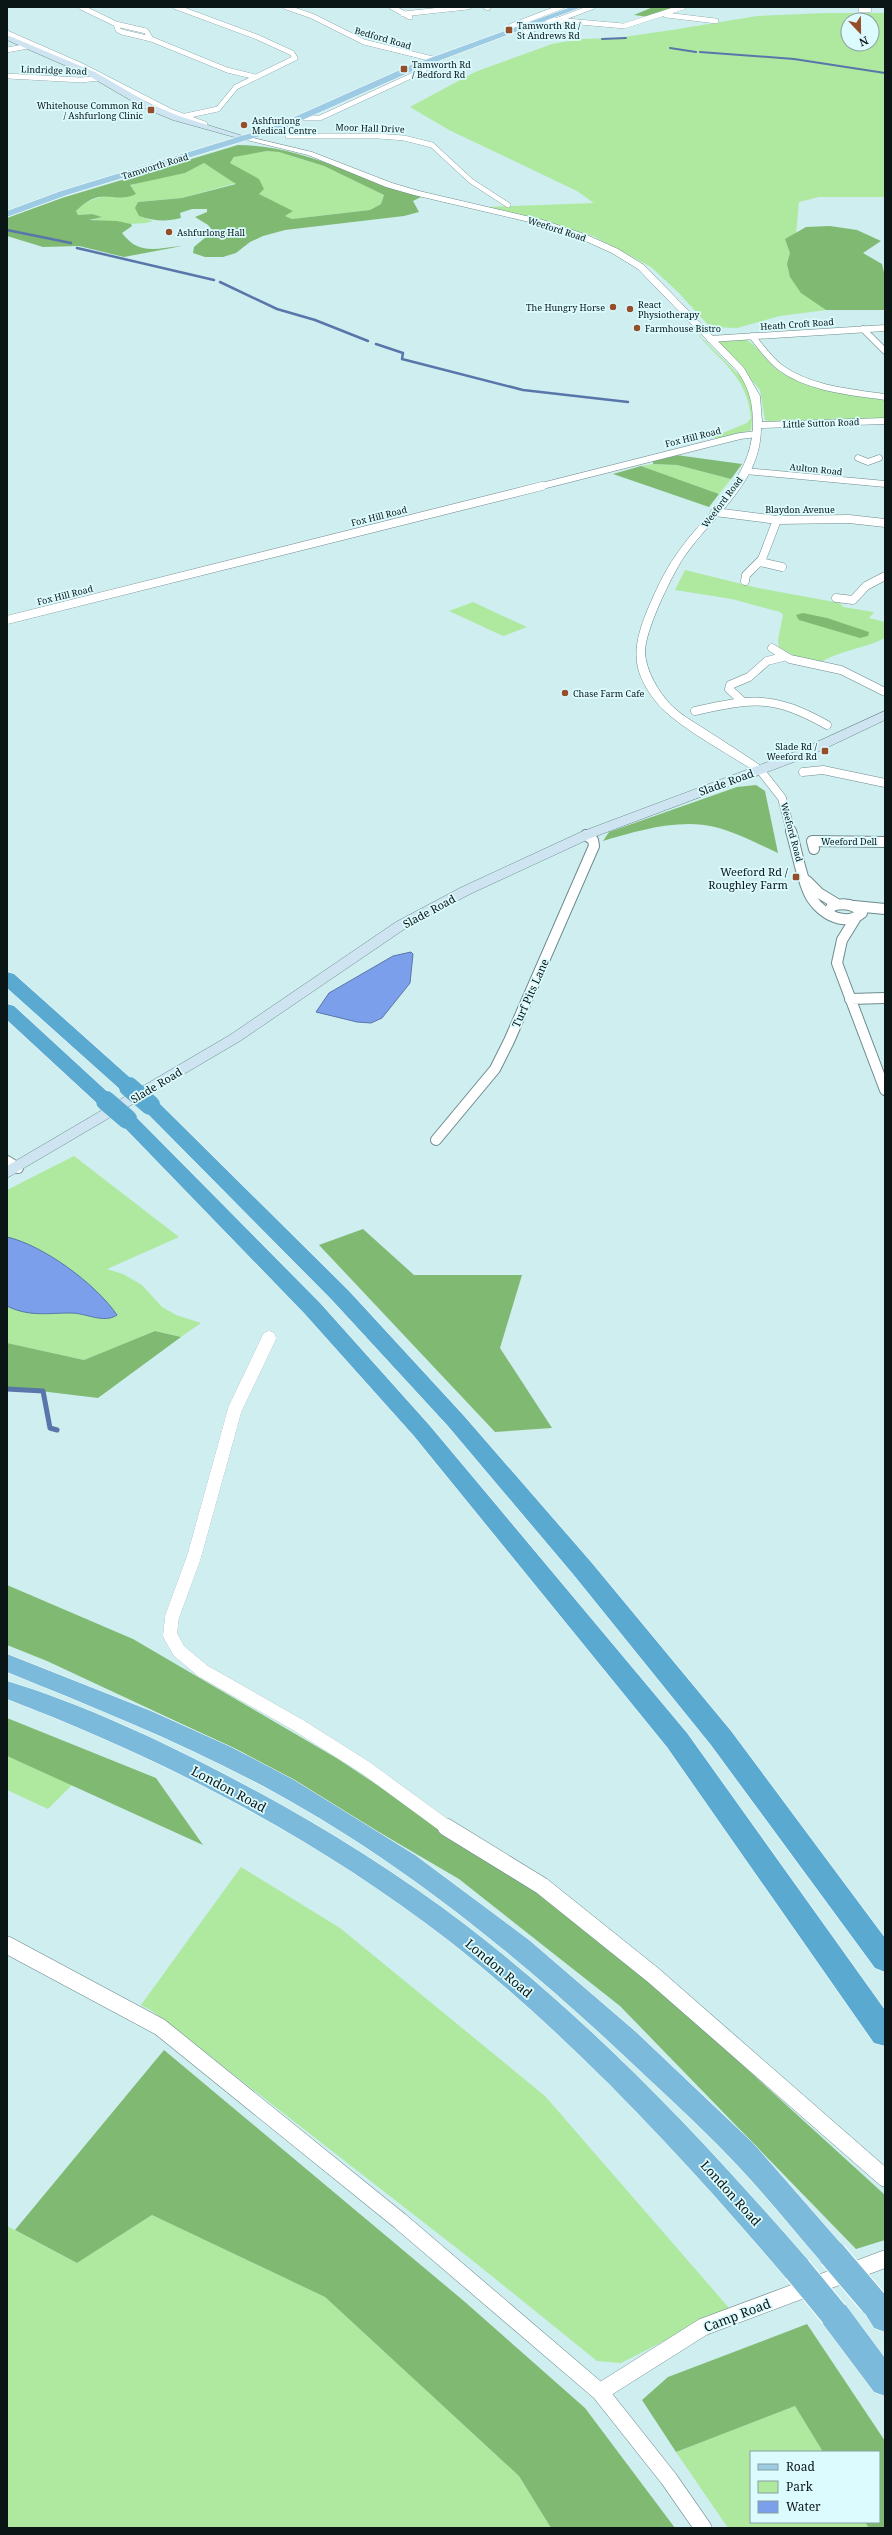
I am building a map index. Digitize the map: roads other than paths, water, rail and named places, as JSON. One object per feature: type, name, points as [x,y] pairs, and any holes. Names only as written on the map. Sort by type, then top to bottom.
[{"type":"highway","points":[[7,978],[150,1105],[340,1295],[456,1421],[567,1550],[721,1738],[885,1960]]},
{"type":"highway","points":[[7,1010],[127,1119],[312,1308],[422,1431],[677,1740],[885,2034]]},
{"type":"highway","points":[[7,1663],[131,1713],[221,1753],[308,1801],[436,1883],[525,1950],[623,2035],[752,2160],[879,2310]]},
{"type":"highway","name":"London Road","points":[[7,1690],[107,1728],[203,1774],[296,1825],[434,1916],[502,1970],[595,2051],[725,2185],[834,2314],[885,2382]]},
{"type":"main road","name":"Tamworth Road","points":[[7,214],[64,193],[245,138],[303,118],[433,59],[526,30],[546,19],[558,18],[578,7]]},
{"type":"main road","points":[[10,36],[28,46],[103,79],[147,106],[176,118],[245,138]]},
{"type":"main road","name":"Slade Road","points":[[10,1167],[235,1038],[308,986],[401,925],[489,879],[634,815],[802,754],[885,715]]},
{"type":"street","points":[[81,7],[116,24],[146,31],[151,39]]},
{"type":"street","points":[[176,7],[257,37],[295,56],[291,62],[236,87],[218,109],[176,118]]},
{"type":"street","name":"Bedford Road","points":[[286,7],[312,16],[364,42],[433,59]]},
{"type":"street","points":[[392,7],[411,18]]},
{"type":"street","points":[[403,14],[468,7]]},
{"type":"street","points":[[526,30],[511,26],[561,7]]},
{"type":"street","name":"Tamworth Road","points":[[526,30],[592,7]]},
{"type":"street","points":[[558,18],[616,26],[636,24],[683,7]]},
{"type":"street","points":[[861,7],[861,10],[869,10]]},
{"type":"street","points":[[665,14],[716,21]]},
{"type":"street","points":[[116,24],[118,30],[124,34],[151,39],[224,70],[256,77]]},
{"type":"street","name":"Tamworth Road","points":[[526,30],[537,32]]},
{"type":"street","points":[[10,36],[155,104],[184,117],[205,124]]},
{"type":"street","points":[[7,50],[28,46]]},
{"type":"street","name":"Lindridge Road","points":[[7,76],[81,80],[103,79]]},
{"type":"street","name":"Moor Hall Drive","points":[[288,136],[378,136],[404,138],[432,145],[471,181],[508,205],[493,210]]},
{"type":"street","name":"Weeford Road","points":[[245,138],[316,155],[403,189],[493,210],[562,229],[615,251],[641,267],[741,370],[752,386],[759,402],[755,452],[746,471],[679,557],[660,594],[639,650],[645,673],[661,703],[673,714],[760,770],[782,798],[790,819],[792,840],[806,880],[808,892],[817,905],[836,919]]},
{"type":"street","name":"Heath Croft Road","points":[[710,339],[885,328]]},
{"type":"street","points":[[863,329],[885,351]]},
{"type":"street","points":[[752,336],[772,360],[787,372],[829,386],[885,397]]},
{"type":"street","name":"Little Sutton Road","points":[[757,429],[885,422]]},
{"type":"street","name":"Fox Hill Road","points":[[7,620],[733,438],[757,429]]},
{"type":"street","points":[[858,458],[869,473],[879,458]]},
{"type":"street","name":"Aulton Road","points":[[746,471],[869,473],[885,484]]},
{"type":"street","name":"Blaydon Avenue","points":[[715,512],[777,520],[849,519],[885,523]]},
{"type":"street","points":[[745,581],[746,575],[760,562],[777,520]]},
{"type":"street","points":[[760,562],[782,567]]},
{"type":"street","points":[[836,598],[852,603],[866,586],[885,576]]},
{"type":"street","points":[[772,648],[783,657],[841,670],[885,692]]},
{"type":"street","points":[[740,700],[729,689],[730,684],[749,677],[767,661],[783,657]]},
{"type":"street","points":[[687,704],[698,714],[740,700],[785,703],[800,709],[823,728],[837,721]]},
{"type":"street","points":[[803,772],[823,766],[885,783]]},
{"type":"street","name":"Turf Pits Lane","points":[[436,1140],[495,1070],[594,846],[593,840],[586,835]]},
{"type":"street","name":"Weeford Dell","points":[[812,840],[885,842]]},
{"type":"street","name":"Weeford Road","points":[[806,880],[819,893],[837,904]]},
{"type":"street","points":[[828,913],[830,907],[837,904],[885,910]]},
{"type":"street","points":[[854,906],[861,911],[858,918],[843,934],[837,948],[838,963],[850,999],[885,1090]]},
{"type":"street","points":[[843,934],[836,919],[858,918],[885,910]]},
{"type":"street","points":[[850,999],[885,998]]},
{"type":"street","points":[[269,1338],[235,1409],[194,1557],[172,1617],[170,1635],[179,1651],[203,1671],[312,1734],[366,1768],[435,1820],[542,1886],[653,1976],[885,2178]]},
{"type":"street","points":[[7,1945],[160,2026],[400,2221],[600,2392],[669,2479],[703,2528]]},
{"type":"street","name":"Camp Road","points":[[600,2392],[703,2326],[885,2259]]},
{"type":"water","points":[[411,952],[413,954],[410,983],[382,1018],[371,1023],[357,1022],[316,1012],[329,993],[393,956]]},
{"type":"water","points":[[7,1237],[21,1241],[36,1248],[68,1267],[96,1291],[117,1315],[101,1318],[77,1313],[31,1313],[23,1312],[7,1306]]},
{"type":"waterway","points":[[602,39],[626,38]]},
{"type":"waterway","points":[[670,48],[696,52]]},
{"type":"waterway","points":[[700,52],[794,59],[885,73]]},
{"type":"waterway","points":[[7,230],[71,243]]},
{"type":"waterway","points":[[77,248],[214,280]]},
{"type":"waterway","points":[[220,282],[277,309],[315,320],[368,341]]},
{"type":"waterway","points":[[376,344],[403,353],[402,359],[523,390],[628,402]]},
{"type":"waterway","points":[[7,1389],[43,1391],[50,1428],[57,1430]]},
{"type":"place","name":"Tamworth Rd / St Andrews Rd","points":[[509,30]]},
{"type":"place","name":"Tamworth Rd / Bedford Rd","points":[[404,69]]},
{"type":"place","name":"Whitehouse Common Rd / Ashfurlong Clinic","points":[[151,110]]},
{"type":"place","name":"Ashfurlong Medical Centre","points":[[244,125]]},
{"type":"place","name":"Ashfurlong Hall","points":[[169,232]]},
{"type":"place","name":"The Hungry Horse","points":[[613,307]]},
{"type":"place","name":"React Physiotherapy","points":[[630,309]]},
{"type":"place","name":"Farmhouse Bistro","points":[[637,328]]},
{"type":"place","name":"Chase Farm Cafe","points":[[565,693]]},
{"type":"place","name":"Slade Rd / Weeford Rd","points":[[825,751]]},
{"type":"place","name":"Weeford Rd / Roughley Farm","points":[[796,877]]}]
